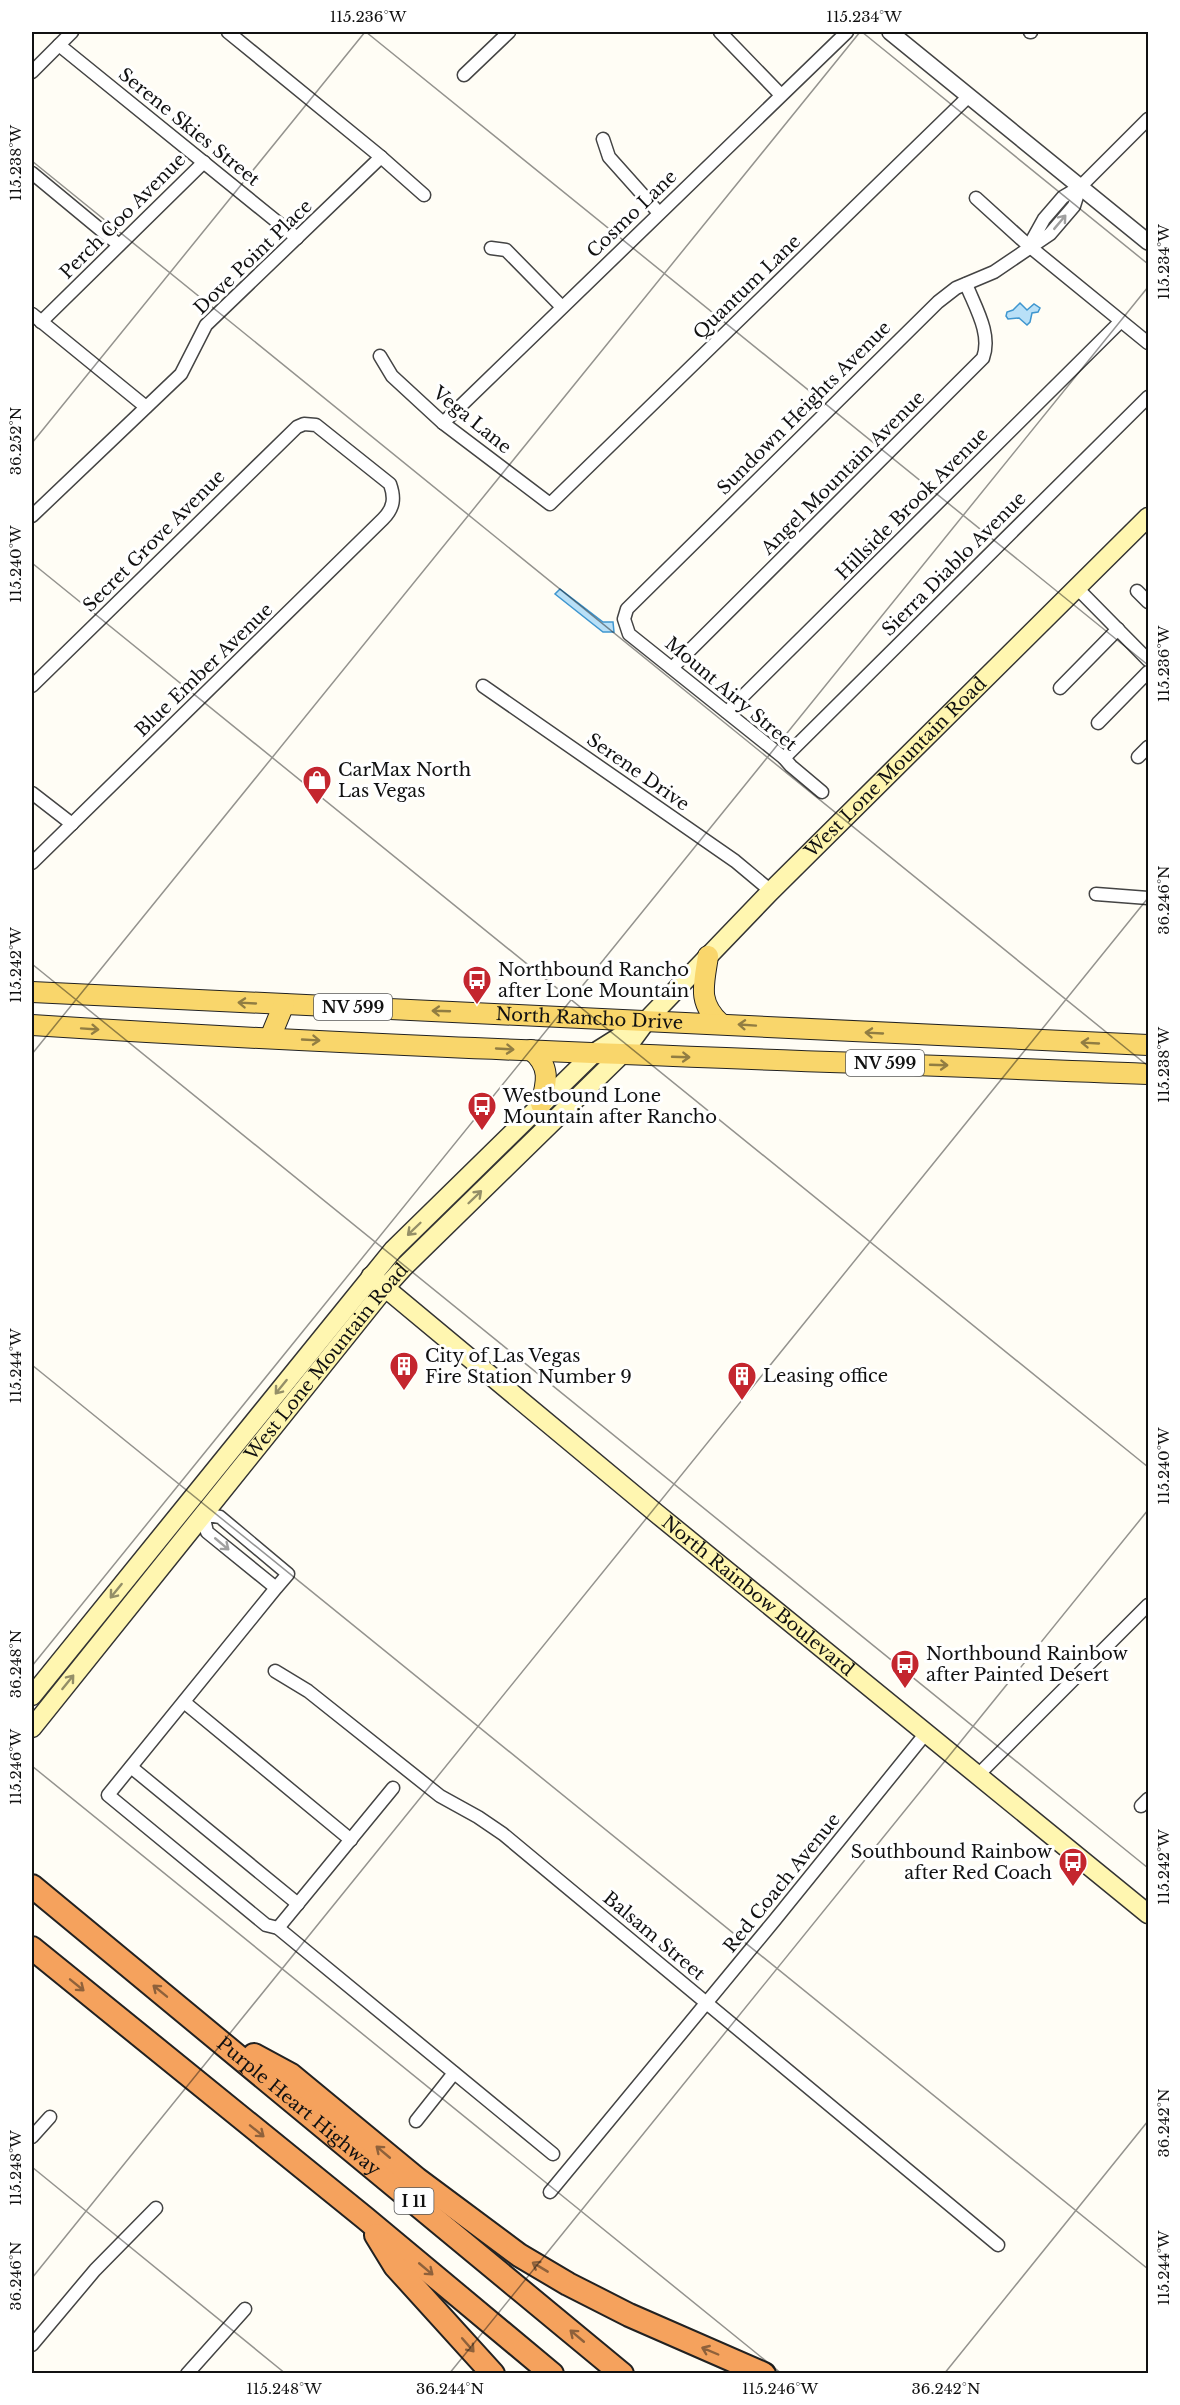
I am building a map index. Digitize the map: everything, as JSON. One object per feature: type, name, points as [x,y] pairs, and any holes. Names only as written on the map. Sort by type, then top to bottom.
[{"type":"highway","name":"Purple Heart Highway","points":[[32,1886],[622,2373]]},
{"type":"highway","name":"I 11","points":[[32,1948],[552,2373]]},
{"type":"highway","points":[[205,2028],[291,2075],[426,2187],[519,2255],[628,2315],[764,2373]]},
{"type":"highway","points":[[365,2218],[395,2266],[493,2373]]},
{"type":"main road","name":"West Lone Mountain Road","points":[[32,1728],[335,1349],[419,1252],[622,1054],[647,1020],[771,891],[1149,517]]},
{"type":"main road","points":[[708,956],[703,993],[705,1005],[720,1023]]},
{"type":"main road","name":"North Rancho Drive","points":[[32,992],[1149,1045]]},
{"type":"main road","points":[[270,1038],[284,1004]]},
{"type":"main road","name":"West Lone Mountain Road","points":[[32,1696],[393,1250],[594,1053],[647,1020]]},
{"type":"main road","name":"North Rancho Drive","points":[[32,1025],[594,1053],[1149,1074]]},
{"type":"main road","points":[[531,1050],[545,1065],[547,1075],[542,1104]]},
{"type":"main road","name":"North Rainbow Boulevard","points":[[371,1276],[977,1776],[1149,1914]]},
{"type":"main road","points":[[321,1337],[335,1349]]},
{"type":"main road","points":[[304,1359],[318,1371]]},
{"type":"main road","points":[[253,1421],[268,1434]]},
{"type":"main road","points":[[213,1471],[228,1483]]},
{"type":"main road","points":[[188,1502],[203,1514]]},
{"type":"street","points":[[32,72],[72,32]]},
{"type":"street","points":[[228,32],[424,195]]},
{"type":"street","points":[[464,75],[509,32]]},
{"type":"street","points":[[720,32],[781,95]]},
{"type":"street","name":"Cosmo Lane","points":[[443,423],[847,32]]},
{"type":"street","points":[[890,32],[1149,242]]},
{"type":"street","name":"Serene Skies Street","points":[[59,45],[297,238]]},
{"type":"street","name":"Quantum Lane","points":[[550,504],[969,96]]},
{"type":"street","points":[[1080,187],[1149,119]]},
{"type":"street","points":[[603,139],[609,158],[659,213]]},
{"type":"street","name":"Dove Point Place","points":[[32,516],[181,374],[206,325],[381,157]]},
{"type":"street","name":"Perch Coo Avenue","points":[[36,318],[119,245],[204,162]]},
{"type":"street","points":[[32,173],[119,245]]},
{"type":"street","name":"Sundown Heights Avenue","points":[[624,619],[627,609],[938,302],[956,288],[994,272],[1029,246],[1050,234],[1074,206],[1080,187]]},
{"type":"street","points":[[976,198],[1029,246],[1149,343]]},
{"type":"street","points":[[491,248],[506,250],[562,308]]},
{"type":"street","name":"Angel Mountain Avenue","points":[[672,668],[983,358],[986,350],[985,333],[966,284]]},
{"type":"street","points":[[36,318],[146,407]]},
{"type":"street","name":"Hillside Brook Avenue","points":[[728,712],[1121,321]]},
{"type":"street","name":"Vega Lane","points":[[380,356],[392,376],[443,423],[550,504]]},
{"type":"street","name":"Sierra Diablo Avenue","points":[[784,758],[1149,397]]},
{"type":"street","name":"Blue Ember Avenue","points":[[32,863],[390,512],[394,497],[390,484],[324,430],[316,425],[304,424]]},
{"type":"street","name":"Secret Grove Avenue","points":[[32,686],[290,432],[304,424]]},
{"type":"street","points":[[1077,588],[1149,660]]},
{"type":"street","points":[[1137,591],[1149,602]]},
{"type":"street","name":"Mount Airy Street","points":[[624,619],[629,633],[784,758],[822,792]]},
{"type":"street","points":[[1060,688],[1118,629]]},
{"type":"street","points":[[1098,723],[1149,672]]},
{"type":"street","name":"Serene Drive","points":[[483,686],[735,861],[771,891]]},
{"type":"street","points":[[1138,757],[1149,747]]},
{"type":"street","points":[[32,793],[72,824]]},
{"type":"street","points":[[1096,894],[1149,898]]},
{"type":"street","points":[[276,1588],[207,1532],[203,1514],[220,1517],[288,1574],[108,1795],[266,1925],[278,1928],[553,2154]]},
{"type":"street","points":[[977,1776],[1149,1605]]},
{"type":"street","name":"Balsam Street","points":[[275,1671],[308,1691],[440,1796],[503,1834],[998,2245]]},
{"type":"street","points":[[184,1702],[351,1840]]},
{"type":"street","name":"Red Coach Avenue","points":[[550,2192],[926,1733]]},
{"type":"street","points":[[131,1767],[298,1904]]},
{"type":"street","points":[[278,1928],[393,1788]]},
{"type":"street","points":[[416,2121],[454,2073]]},
{"type":"street","points":[[32,2137],[50,2117]]},
{"type":"street","points":[[32,2345],[95,2270],[156,2208]]},
{"type":"street","points":[[187,2373],[245,2308]]},
{"type":"water","points":[[1020,303],[1027,310],[1034,304],[1040,308],[1038,312],[1032,313],[1027,325],[1019,318],[1008,319],[1006,316],[1007,312]]},
{"type":"water","points":[[560,589],[603,622],[613,622],[614,632],[603,632],[555,594]]},
{"type":"place","name":"CarMax North Las Vegas","points":[[317,806]]},
{"type":"place","name":"Northbound Rancho after Lone Mountain","points":[[477,1006]]},
{"type":"place","name":"Westbound Lone Mountain after Rancho","points":[[482,1132]]},
{"type":"place","name":"City of Las Vegas Fire Station Number 9","points":[[404,1392]]},
{"type":"place","name":"Leasing office","points":[[742,1402]]},
{"type":"place","name":"Northbound Rainbow after Painted Desert","points":[[905,1690]]},
{"type":"place","name":"Southbound Rainbow after Red Coach","points":[[1073,1888]]}]
